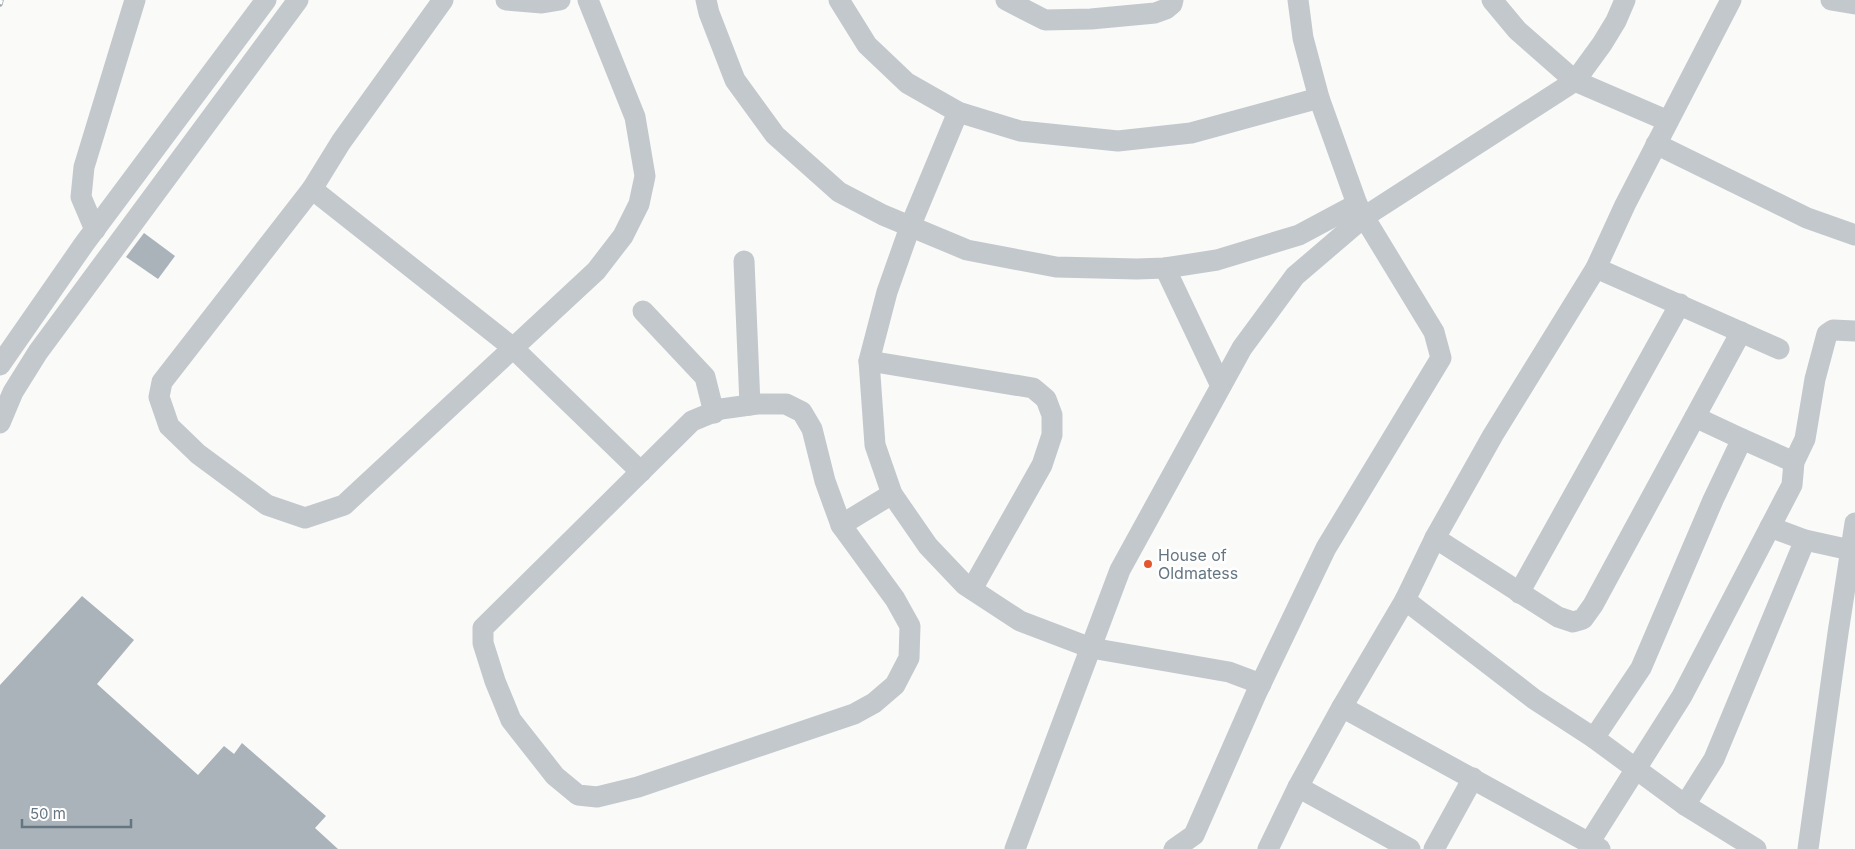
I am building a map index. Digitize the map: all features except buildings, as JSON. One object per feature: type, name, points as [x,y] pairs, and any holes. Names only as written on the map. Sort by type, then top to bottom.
[{"type":"street","points":[[95,230],[81,197],[84,167],[136,0]]},
{"type":"street","points":[[0,365],[95,230],[266,0]]},
{"type":"street","points":[[0,423],[13,392],[38,352],[298,0]]},
{"type":"street","points":[[442,0],[341,142],[312,188],[162,382],[159,397],[169,426],[198,454],[267,505],[306,518],[344,504],[596,271],[623,236],[639,204],[645,176],[635,117],[588,0]]},
{"type":"street","points":[[506,0],[542,3],[560,0]]},
{"type":"street","points":[[706,0],[709,13],[735,80],[775,135],[839,192],[882,215],[967,250],[1056,267],[1137,269],[1165,268],[1217,260],[1299,235],[1360,210],[1575,81],[1602,44],[1616,21],[1625,0]]},
{"type":"street","points":[[839,0],[867,45],[907,83],[958,112],[1020,131],[1118,141],[1191,133],[1319,98]]},
{"type":"street","points":[[1006,0],[1045,20],[1092,19],[1155,14],[1166,9],[1172,4],[1173,0]]},
{"type":"street","points":[[1174,849],[1194,835],[1261,684],[1326,548],[1441,358],[1434,332],[1360,210],[1319,98],[1303,38],[1298,0]]},
{"type":"street","points":[[1492,0],[1517,30],[1575,81],[1668,121]]},
{"type":"street","points":[[1268,849],[1298,787],[1342,707],[1406,600],[1435,538],[1493,435],[1596,268],[1625,205],[1731,0]]},
{"type":"street","points":[[1831,0],[1855,4]]},
{"type":"street","points":[[958,112],[910,226],[887,292],[869,361],[876,445],[892,494],[928,546],[965,585],[1020,621],[1091,648],[1229,672],[1261,684]]},
{"type":"street","points":[[1656,144],[1807,218],[1855,235]]},
{"type":"street","points":[[312,188],[512,347],[641,472]]},
{"type":"street","points":[[1013,848],[1120,570],[1242,348],[1295,276],[1360,210]]},
{"type":"street","points":[[744,261],[750,405]]},
{"type":"street","points":[[1165,268],[1221,386]]},
{"type":"street","points":[[1596,268],[1779,349]]},
{"type":"street","points":[[1519,593],[1680,304]]},
{"type":"street","points":[[643,311],[705,377],[714,413]]},
{"type":"street","points":[[1342,707],[1474,778],[1594,846],[1636,768],[1682,696],[1792,485],[1794,462],[1805,439],[1815,379],[1827,334],[1833,330],[1855,331]]},
{"type":"street","points":[[1435,538],[1558,617],[1573,622],[1582,619],[1593,605],[1741,332]]},
{"type":"street","points":[[869,361],[1033,388],[1046,399],[1052,416],[1052,435],[1042,465],[972,589]]},
{"type":"street","points":[[786,404],[802,412],[812,429],[825,481],[842,525],[895,599],[910,626],[909,658],[895,685],[874,702],[854,714],[638,787],[597,797],[578,795],[555,776],[511,720],[483,643],[483,628],[692,421],[714,413],[750,405],[786,404]]},
{"type":"street","points":[[1695,416],[1794,462]]},
{"type":"street","points":[[1594,738],[1641,668],[1742,439]]},
{"type":"street","points":[[842,525],[892,494]]},
{"type":"street","points":[[1808,849],[1846,634],[1855,523]]},
{"type":"street","points":[[1770,527],[1805,540],[1853,550]]},
{"type":"street","points":[[1685,805],[1714,759],[1805,540]]},
{"type":"street","points":[[1406,600],[1534,699],[1594,738],[1685,805],[1756,849]]},
{"type":"street","points":[[1434,849],[1474,778]]},
{"type":"street","points":[[1298,787],[1410,849]]},
{"type":"railway","points":[[0,4],[1,0]]},
{"type":"place","name":"House of Oldmatess","points":[[1148,564]]}]
